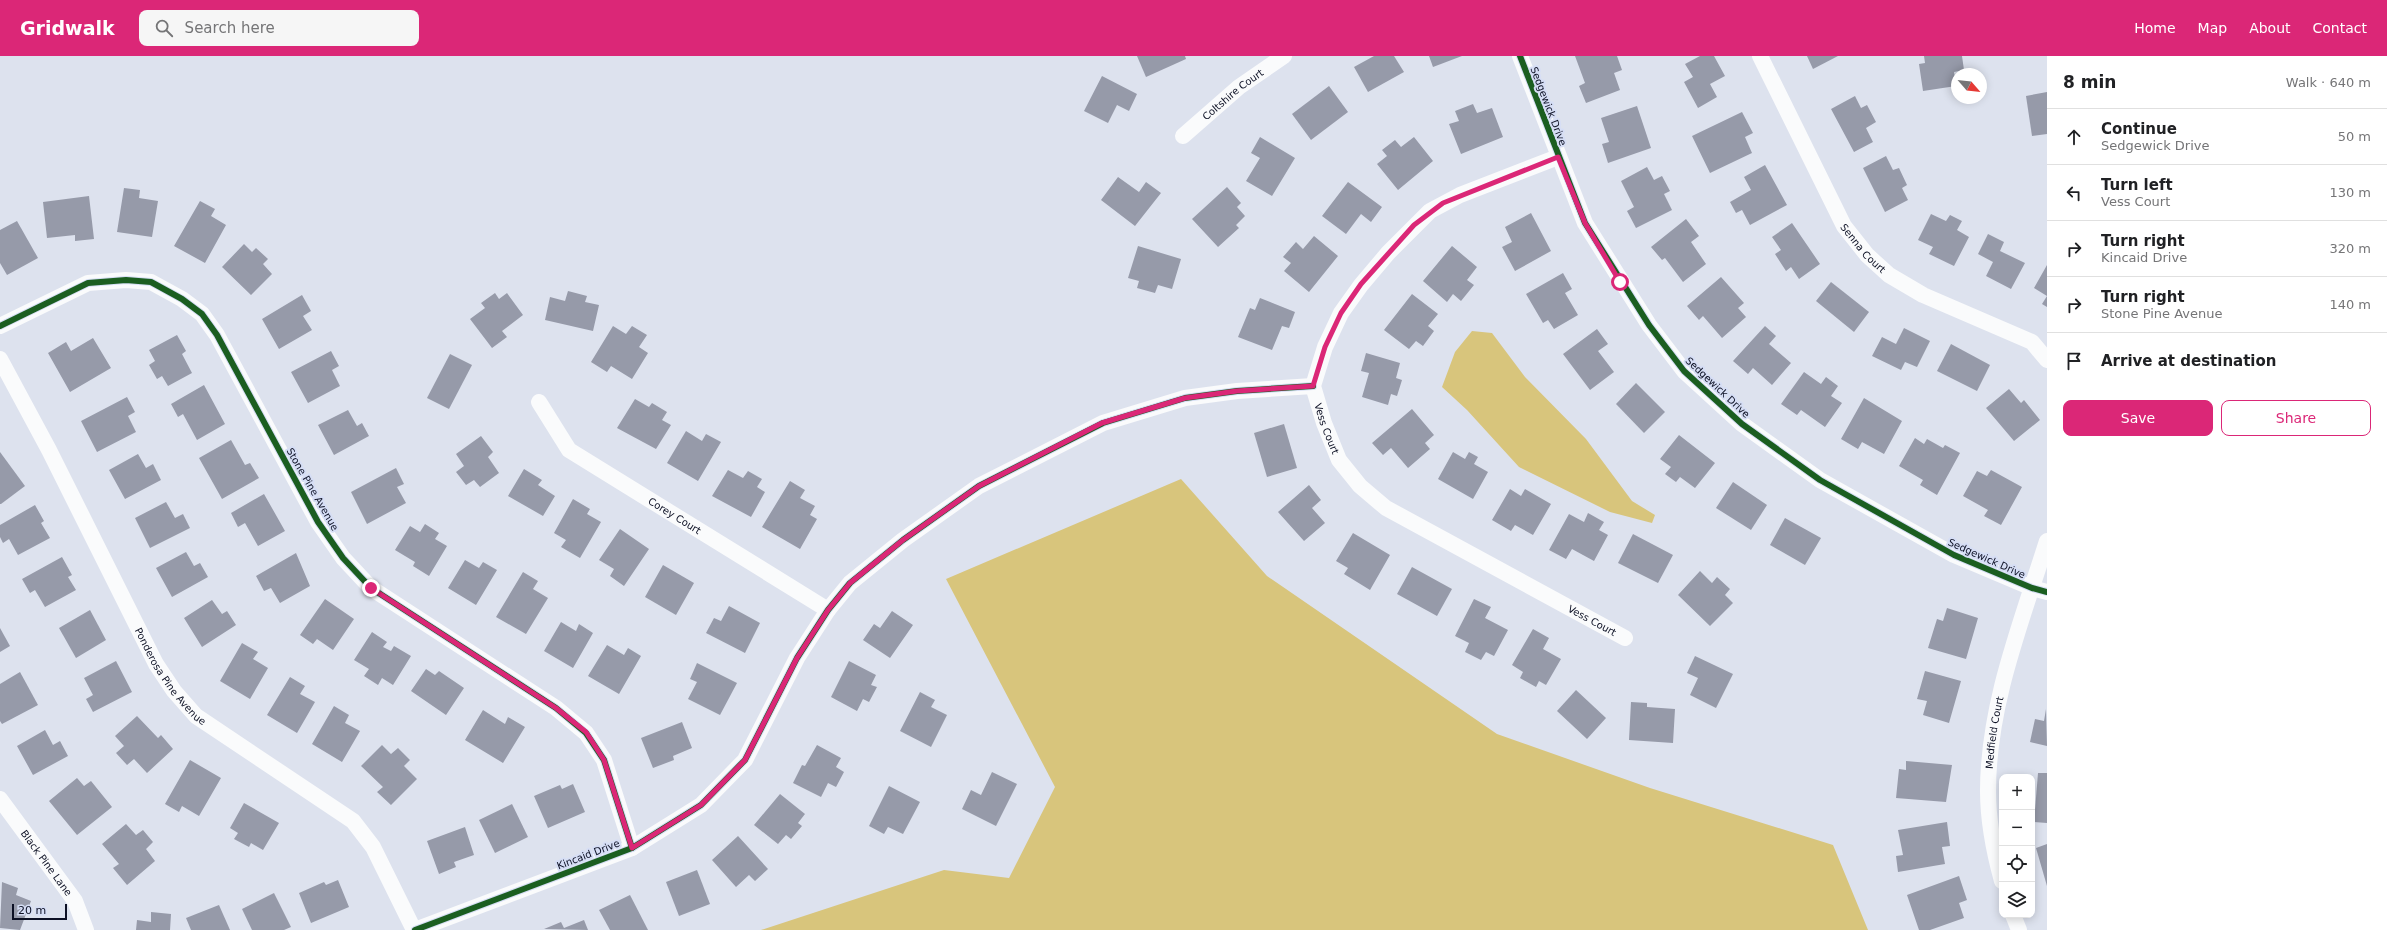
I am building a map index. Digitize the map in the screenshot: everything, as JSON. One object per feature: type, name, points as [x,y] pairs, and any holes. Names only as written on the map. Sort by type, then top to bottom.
[{"type":"street","name":"Coltshire Court","points":[[1183,136],[1239,87],[1284,56]]},
{"type":"street","name":"Sedgewick Drive","points":[[1520,56],[1558,157],[1585,223],[1641,312],[1684,372],[1742,424],[1820,480],[1954,555],[2040,590]]},
{"type":"street","name":"Senna Court","points":[[1760,56],[1844,226],[1867,256],[1888,275],[1923,295],[2032,342],[2047,360]]},
{"type":"street","points":[[1313,386],[1325,347],[1341,313],[1361,284],[1414,225],[1443,203],[1558,157]]},
{"type":"street","name":"Stone Pine Avenue","points":[[0,326],[88,284],[126,280],[151,282],[182,299],[202,314],[217,335],[318,522],[343,558],[371,588],[556,708],[586,732],[604,760],[632,848]]},
{"type":"street","name":"Ponderosa Pine Avenue","points":[[0,359],[49,450],[156,664],[174,691],[196,716],[353,821],[373,847],[414,930]]},
{"type":"street","name":"Kincaid Drive","points":[[414,930],[632,848],[701,805],[745,760],[797,658],[828,610],[850,583],[903,540],[979,486],[1102,423],[1185,398],[1237,391],[1313,386]]},
{"type":"street","name":"Vess Court","points":[[1313,386],[1324,423],[1339,460],[1360,486],[1386,508],[1625,638]]},
{"type":"street","name":"Corey Court","points":[[539,402],[569,450],[828,610]]},
{"type":"street","points":[[2040,590],[2047,541]]},
{"type":"street","name":"Medfield Court","points":[[1999,870],[1992,845],[1988,792],[1992,733],[2005,674],[2040,590]]},
{"type":"street","name":"Black Pine Lane","points":[[0,799],[75,901],[86,930]]},
{"type":"street","points":[[2014,918],[2019,930]]},
{"type":"shaded area","points":[[1472,331],[1492,333],[1525,377],[1586,439],[1632,501],[1655,515],[1652,523],[1610,512],[1519,467],[1467,410],[1442,387],[1455,352]]},
{"type":"shaded area","points":[[1181,479],[1267,576],[1497,734],[1650,788],[1833,845],[1868,930],[761,930],[944,870],[1009,878],[1055,787],[946,579]]},
{"type":"building","points":[[1137,56],[1185,56],[1186,59],[1146,77]]},
{"type":"building","points":[[1374,56],[1394,56],[1404,72],[1368,92],[1354,67]]},
{"type":"building","points":[[1429,56],[1462,56],[1433,67]]},
{"type":"building","points":[[1575,56],[1617,56],[1622,70],[1614,73],[1620,90],[1586,103],[1579,86],[1585,83]]},
{"type":"building","points":[[1700,56],[1714,56],[1725,76],[1710,84],[1717,97],[1698,108],[1684,82],[1693,77],[1685,64]]},
{"type":"building","points":[[1807,56],[1838,56],[1813,69]]},
{"type":"building","points":[[1924,56],[1962,56],[1964,68],[1951,68],[1951,87],[1923,91],[1919,64],[1925,63]]},
{"type":"building","points":[[1102,76],[1137,94],[1129,111],[1117,105],[1108,123],[1084,111]]},
{"type":"building","points":[[1329,86],[1348,112],[1311,140],[1292,114]]},
{"type":"building","points":[[2047,92],[2047,134],[2032,136],[2026,96]]},
{"type":"building","points":[[1855,96],[1861,108],[1867,105],[1876,122],[1866,128],[1873,142],[1854,152],[1831,109]]},
{"type":"building","points":[[1473,104],[1477,113],[1492,108],[1503,137],[1461,154],[1449,124],[1459,121],[1455,111]]},
{"type":"building","points":[[1637,106],[1651,148],[1608,163],[1602,144],[1609,142],[1601,118]]},
{"type":"building","points":[[1742,112],[1753,133],[1745,137],[1752,153],[1710,173],[1692,136]]},
{"type":"building","points":[[1260,137],[1295,158],[1272,196],[1246,181],[1260,158],[1251,153]]},
{"type":"building","points":[[1414,137],[1433,161],[1398,190],[1377,164],[1387,156],[1382,150],[1395,140],[1401,147]]},
{"type":"building","points":[[1886,156],[1893,170],[1899,168],[1907,185],[1902,188],[1908,200],[1885,212],[1863,168]]},
{"type":"building","points":[[1765,165],[1787,205],[1750,225],[1742,210],[1736,213],[1730,202],[1751,190],[1744,177]]},
{"type":"building","points":[[1647,167],[1654,180],[1662,176],[1670,191],[1664,194],[1672,210],[1636,228],[1627,211],[1634,207],[1621,181]]},
{"type":"building","points":[[1118,177],[1139,192],[1146,182],[1161,193],[1135,226],[1101,200]]},
{"type":"building","points":[[1348,182],[1382,207],[1371,222],[1361,214],[1346,234],[1322,216]]},
{"type":"building","points":[[1227,187],[1241,203],[1237,207],[1245,216],[1236,225],[1239,228],[1218,247],[1192,219]]},
{"type":"building","points":[[124,188],[140,190],[139,198],[158,201],[152,237],[117,232]]},
{"type":"building","points":[[89,196],[94,239],[75,241],[75,235],[47,238],[43,202]]},
{"type":"building","points":[[200,201],[215,209],[211,216],[226,225],[205,263],[174,246]]},
{"type":"building","points":[[1531,213],[1551,251],[1515,271],[1502,247],[1512,242],[1505,227]]},
{"type":"building","points":[[1931,214],[1946,221],[1950,215],[1962,221],[1957,230],[1969,237],[1954,266],[1929,254],[1933,247],[1918,240]]},
{"type":"building","points":[[1686,219],[1699,236],[1691,242],[1706,264],[1683,282],[1665,258],[1662,260],[1651,247]]},
{"type":"building","points":[[17,221],[38,258],[7,275],[0,263],[0,230]]},
{"type":"building","points":[[1792,223],[1820,264],[1799,279],[1791,267],[1786,271],[1775,254],[1781,250],[1772,237]]},
{"type":"building","points":[[1988,234],[2004,242],[2000,251],[2025,263],[2011,289],[1986,276],[1993,262],[1978,254]]},
{"type":"building","points":[[1314,236],[1338,256],[1309,292],[1284,271],[1291,263],[1283,257],[1296,242],[1303,249]]},
{"type":"building","points":[[244,244],[252,252],[256,248],[268,259],[263,264],[272,274],[251,295],[222,267]]},
{"type":"building","points":[[1138,246],[1181,259],[1172,289],[1158,285],[1155,293],[1137,288],[1139,281],[1128,278]]},
{"type":"building","points":[[1452,246],[1477,267],[1467,280],[1474,285],[1461,301],[1453,294],[1447,302],[1423,281]]},
{"type":"building","points":[[2047,265],[2047,296],[2034,288]]},
{"type":"building","points":[[1563,273],[1572,289],[1565,293],[1578,315],[1554,329],[1548,320],[1543,323],[1526,294]]},
{"type":"building","points":[[1721,277],[1744,303],[1738,308],[1746,317],[1722,338],[1703,316],[1699,320],[1687,306]]},
{"type":"building","points":[[1831,282],[1869,312],[1854,332],[1816,301]]},
{"type":"building","points":[[568,291],[587,296],[585,302],[599,305],[593,331],[545,320],[550,297],[565,301]]},
{"type":"building","points":[[495,293],[499,299],[507,293],[523,315],[502,331],[507,337],[492,348],[470,319],[485,308],[481,303]]},
{"type":"building","points":[[1412,294],[1438,314],[1428,326],[1434,331],[1423,346],[1416,341],[1409,349],[1384,330]]},
{"type":"building","points":[[302,295],[311,311],[303,316],[312,330],[279,349],[262,319]]},
{"type":"building","points":[[2047,296],[2047,307],[2042,304]]},
{"type":"building","points":[[1260,298],[1295,312],[1289,328],[1282,326],[1272,350],[1238,337],[1250,308],[1255,310]]},
{"type":"building","points":[[613,326],[626,334],[632,326],[647,335],[639,347],[648,353],[632,379],[611,366],[607,372],[591,362]]},
{"type":"building","points":[[1765,326],[1776,336],[1769,344],[1791,363],[1772,385],[1753,368],[1748,374],[1733,361]]},
{"type":"building","points":[[1904,328],[1930,341],[1917,367],[1905,362],[1901,370],[1872,356],[1882,337],[1896,344]]},
{"type":"building","points":[[1597,329],[1608,344],[1598,351],[1614,372],[1590,390],[1563,354]]},
{"type":"building","points":[[177,335],[186,351],[182,354],[192,373],[168,386],[162,376],[157,379],[149,365],[155,361],[149,350]]},
{"type":"building","points":[[93,338],[111,368],[70,392],[48,353],[66,342],[71,351]]},
{"type":"building","points":[[1951,344],[1990,365],[1977,391],[1937,371]]},
{"type":"building","points":[[331,351],[339,366],[332,370],[340,386],[308,403],[291,372]]},
{"type":"building","points":[[1366,353],[1400,363],[1396,378],[1402,380],[1397,396],[1391,394],[1388,405],[1362,397],[1369,373],[1361,371]]},
{"type":"building","points":[[450,354],[472,365],[449,409],[427,398]]},
{"type":"building","points":[[1804,372],[1821,384],[1826,377],[1838,386],[1831,396],[1842,403],[1825,427],[1801,410],[1797,415],[1781,404]]},
{"type":"building","points":[[1636,383],[1665,412],[1644,433],[1616,404]]},
{"type":"building","points":[[204,385],[225,424],[197,440],[183,414],[178,417],[171,404]]},
{"type":"building","points":[[2009,389],[2021,403],[2024,400],[2040,420],[2014,441],[1986,408]]},
{"type":"building","points":[[127,397],[135,412],[128,416],[136,432],[97,452],[81,421]]},
{"type":"building","points":[[1864,398],[1902,421],[1884,454],[1862,442],[1858,449],[1841,439]]},
{"type":"building","points":[[635,399],[649,407],[652,403],[667,412],[662,420],[671,425],[656,449],[617,428]]},
{"type":"building","points":[[1412,409],[1434,435],[1425,443],[1430,449],[1408,468],[1391,448],[1383,455],[1372,443]]},
{"type":"building","points":[[348,410],[357,426],[362,423],[369,436],[334,455],[318,425]]},
{"type":"building","points":[[1284,424],[1297,468],[1267,477],[1254,433]]},
{"type":"building","points":[[686,431],[702,441],[706,434],[721,442],[698,481],[667,463]]},
{"type":"building","points":[[1679,435],[1715,463],[1695,488],[1680,477],[1676,482],[1665,474],[1671,467],[1660,459]]},
{"type":"building","points":[[481,436],[493,452],[488,457],[499,473],[480,487],[474,480],[466,485],[456,472],[464,466],[456,454]]},
{"type":"building","points":[[1915,438],[1924,444],[1927,439],[1943,448],[1945,445],[1960,453],[1937,495],[1920,485],[1923,480],[1899,466]]},
{"type":"building","points":[[231,440],[245,465],[250,463],[259,478],[222,499],[199,458]]},
{"type":"building","points":[[0,452],[25,486],[1,504],[0,504]]},
{"type":"building","points":[[1453,452],[1465,459],[1469,452],[1478,457],[1474,464],[1488,472],[1473,499],[1438,479]]},
{"type":"building","points":[[138,454],[146,468],[153,464],[161,480],[125,499],[109,470]]},
{"type":"building","points":[[396,468],[404,484],[397,487],[406,503],[367,524],[351,492]]},
{"type":"building","points":[[524,469],[542,480],[538,485],[555,496],[543,516],[508,496]]},
{"type":"building","points":[[728,470],[743,478],[748,471],[762,479],[757,487],[765,492],[751,517],[712,496]]},
{"type":"building","points":[[1991,470],[2022,487],[2001,525],[1984,516],[1988,510],[1963,496],[1977,471],[1987,476]]},
{"type":"building","points":[[790,481],[805,490],[800,498],[815,506],[810,515],[817,519],[800,549],[762,527]]},
{"type":"building","points":[[1733,482],[1767,505],[1751,530],[1716,508]]},
{"type":"building","points":[[1309,485],[1321,500],[1312,508],[1325,523],[1304,541],[1278,512]]},
{"type":"building","points":[[1510,489],[1521,496],[1525,489],[1551,504],[1533,535],[1515,525],[1511,531],[1492,520]]},
{"type":"building","points":[[264,494],[285,531],[258,546],[245,523],[238,527],[231,513]]},
{"type":"building","points":[[573,499],[590,509],[587,514],[601,522],[580,558],[561,547],[566,540],[554,533]]},
{"type":"building","points":[[166,502],[175,518],[183,514],[190,528],[150,548],[135,518]]},
{"type":"building","points":[[35,505],[44,521],[41,523],[50,538],[18,555],[9,539],[3,543],[0,537],[0,525]]},
{"type":"building","points":[[1588,513],[1604,522],[1599,530],[1608,535],[1594,561],[1572,549],[1566,559],[1549,550],[1569,514],[1584,522]]},
{"type":"building","points":[[1785,518],[1821,538],[1805,565],[1770,545]]},
{"type":"building","points":[[425,524],[439,533],[435,539],[447,546],[429,576],[413,566],[415,562],[395,550],[410,526],[420,532]]},
{"type":"building","points":[[620,529],[649,549],[624,586],[610,576],[614,569],[599,560]]},
{"type":"building","points":[[1353,533],[1390,555],[1370,590],[1344,574],[1348,568],[1336,561]]},
{"type":"building","points":[[1633,534],[1673,555],[1658,583],[1618,563]]},
{"type":"building","points":[[186,552],[194,566],[200,563],[208,577],[172,597],[156,568]]},
{"type":"building","points":[[296,553],[310,586],[280,603],[271,588],[264,591],[256,576]]},
{"type":"building","points":[[62,557],[72,575],[68,577],[76,590],[45,607],[35,590],[30,593],[22,579]]},
{"type":"building","points":[[465,560],[479,568],[483,562],[497,570],[476,605],[448,588]]},
{"type":"building","points":[[663,565],[694,583],[676,615],[645,597]]},
{"type":"building","points":[[1412,567],[1452,589],[1437,616],[1397,594]]},
{"type":"building","points":[[1700,571],[1712,583],[1717,577],[1730,589],[1725,595],[1733,603],[1710,626],[1678,595]]},
{"type":"building","points":[[523,572],[538,581],[533,589],[548,598],[526,634],[496,617]]},
{"type":"building","points":[[325,599],[354,619],[333,650],[317,639],[313,644],[300,635]]},
{"type":"building","points":[[1474,599],[1491,607],[1485,618],[1508,630],[1494,656],[1486,652],[1481,660],[1465,652],[1469,643],[1455,636]]},
{"type":"building","points":[[212,600],[222,614],[227,611],[236,625],[202,647],[184,618]]},
{"type":"building","points":[[729,606],[760,623],[745,653],[706,633],[714,618],[721,621]]},
{"type":"building","points":[[1947,608],[1978,618],[1966,659],[1928,648],[1937,619],[1943,621]]},
{"type":"building","points":[[90,610],[106,640],[76,658],[59,628]]},
{"type":"building","points":[[892,611],[913,625],[890,658],[863,640],[874,624],[880,628]]},
{"type":"building","points":[[561,622],[576,631],[579,624],[593,633],[573,668],[544,651]]},
{"type":"building","points":[[0,628],[10,646],[0,652]]},
{"type":"building","points":[[1533,629],[1549,638],[1543,649],[1561,659],[1546,685],[1539,681],[1536,687],[1520,678],[1523,672],[1512,665]]},
{"type":"building","points":[[372,632],[387,642],[383,647],[391,651],[394,646],[411,656],[393,685],[382,678],[378,685],[364,676],[369,669],[354,660]]},
{"type":"building","points":[[242,643],[258,652],[253,659],[268,668],[250,699],[220,681]]},
{"type":"building","points":[[607,645],[624,655],[628,648],[641,656],[619,694],[588,676]]},
{"type":"building","points":[[1695,656],[1733,674],[1716,708],[1690,695],[1698,678],[1687,673]]},
{"type":"building","points":[[116,661],[132,692],[93,712],[86,699],[93,695],[84,678]]},
{"type":"building","points":[[849,661],[876,675],[871,685],[877,687],[869,702],[863,699],[857,711],[831,697]]},
{"type":"building","points":[[697,663],[737,683],[720,715],[688,699],[697,682],[690,679]]},
{"type":"building","points":[[426,669],[435,675],[439,671],[464,688],[446,715],[411,691]]},
{"type":"building","points":[[1925,671],[1961,681],[1949,723],[1923,715],[1927,701],[1917,699]]},
{"type":"building","points":[[20,672],[38,705],[2,724],[0,721],[0,684]]},
{"type":"building","points":[[290,677],[305,686],[300,694],[315,702],[297,733],[267,715]]},
{"type":"building","points":[[1576,690],[1606,718],[1587,739],[1557,711]]},
{"type":"building","points":[[920,692],[935,700],[931,707],[947,715],[931,747],[900,731]]},
{"type":"building","points":[[1631,702],[1647,703],[1647,707],[1675,709],[1673,743],[1629,740]]},
{"type":"building","points":[[334,706],[349,715],[345,723],[360,731],[342,762],[312,744]]},
{"type":"building","points":[[2046,709],[2047,746],[2030,742],[2035,719],[2044,721]]},
{"type":"building","points":[[483,710],[505,724],[508,717],[525,727],[503,763],[465,740]]},
{"type":"building","points":[[137,716],[158,738],[161,735],[173,749],[147,773],[134,759],[127,765],[116,753],[124,746],[115,736]]},
{"type":"building","points":[[682,722],[692,748],[673,756],[674,760],[653,768],[641,738]]},
{"type":"building","points":[[45,730],[53,745],[60,741],[68,756],[33,775],[17,746]]},
{"type":"building","points":[[382,745],[391,754],[398,748],[410,760],[404,766],[417,779],[391,805],[377,792],[383,787],[361,766]]},
{"type":"building","points":[[817,745],[841,758],[836,767],[844,772],[836,787],[828,783],[821,797],[793,783],[802,765],[805,766]]},
{"type":"building","points":[[190,760],[221,778],[199,816],[182,806],[179,812],[165,804]]},
{"type":"building","points":[[1906,761],[1952,765],[1946,802],[1896,798],[1899,769],[1906,770]]},
{"type":"building","points":[[992,772],[1017,784],[996,826],[962,809],[971,790],[981,795]]},
{"type":"building","points":[[2038,773],[2047,773],[2047,823],[2035,822]]},
{"type":"building","points":[[77,778],[84,786],[91,781],[112,807],[77,835],[49,801]]},
{"type":"building","points":[[573,784],[585,812],[548,828],[534,796],[560,785],[562,789]]},
{"type":"building","points":[[889,786],[920,802],[903,834],[888,827],[884,834],[869,826]]},
{"type":"building","points":[[780,794],[805,814],[798,823],[802,826],[791,839],[786,835],[778,844],[754,825]]},
{"type":"building","points":[[244,803],[279,823],[263,850],[251,843],[249,847],[234,839],[238,833],[230,828]]},
{"type":"building","points":[[512,804],[528,837],[495,853],[479,820]]},
{"type":"building","points":[[1947,822],[1950,846],[1942,847],[1945,864],[1898,872],[1896,856],[1903,855],[1898,830]]},
{"type":"building","points":[[126,824],[136,835],[143,830],[153,842],[146,849],[155,861],[127,885],[113,868],[119,864],[102,844]]},
{"type":"building","points":[[465,827],[474,855],[454,862],[456,867],[439,874],[427,841]]},
{"type":"building","points":[[738,836],[768,869],[755,881],[749,875],[736,887],[712,860]]},
{"type":"building","points":[[2047,844],[2047,886],[2036,848]]},
{"type":"building","points":[[697,870],[710,904],[679,916],[666,882]]},
{"type":"building","points":[[1959,876],[1967,900],[1959,903],[1964,918],[1930,930],[1919,930],[1907,895]]},
{"type":"building","points":[[338,880],[349,907],[311,923],[299,893],[324,882],[326,885]]},
{"type":"building","points":[[2,882],[18,888],[16,895],[31,901],[20,930],[0,928]]},
{"type":"building","points":[[274,893],[291,927],[284,930],[252,930],[242,909]]},
{"type":"building","points":[[630,895],[648,930],[610,930],[599,910]]},
{"type":"building","points":[[219,905],[230,930],[191,930],[186,918]]},
{"type":"building","points":[[151,912],[171,914],[170,930],[136,930],[137,920],[151,922]]},
{"type":"building","points":[[584,920],[588,930],[544,929],[561,922],[564,928]]},
{"type":"cycle path","points":[[1520,56],[1585,223],[1649,325],[1684,371],[1742,424],[1820,480],[1954,555],[2032,588],[2047,592]]},
{"type":"cycle path","points":[[0,326],[88,283],[126,280],[151,282],[182,299],[202,314],[217,335],[318,522],[343,558],[371,588],[556,708],[586,733],[604,760],[632,848]]},
{"type":"cycle path","points":[[415,930],[632,848],[701,805],[745,760],[797,658],[828,610],[850,583],[903,540],[979,486],[1103,423],[1185,398],[1237,391],[1313,386]]},
{"type":"route","points":[[371,588],[556,708],[586,732],[604,760],[632,848],[701,805],[745,760],[797,658],[828,610],[850,583],[903,540],[979,486],[1102,423],[1185,398],[1237,391],[1313,386],[1325,347],[1341,313],[1361,284],[1414,225],[1430,211],[1443,203],[1558,157],[1585,223],[1620,282]]}]
